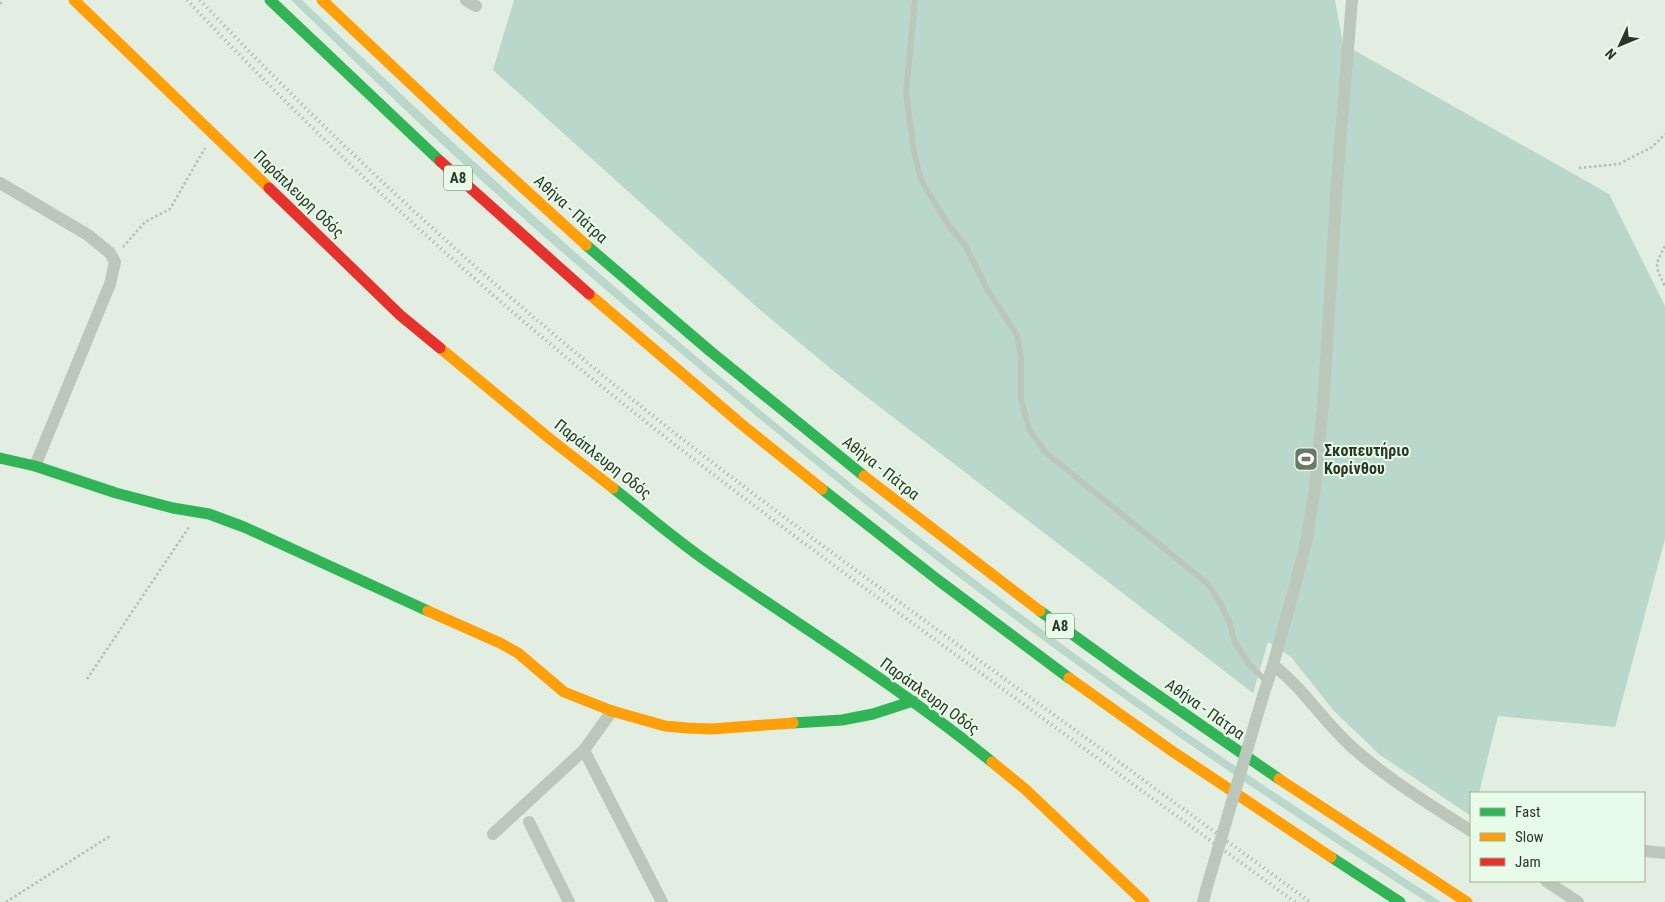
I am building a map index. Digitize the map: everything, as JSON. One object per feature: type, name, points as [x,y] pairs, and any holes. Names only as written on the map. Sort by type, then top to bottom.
[{"type":"main road","name":"Παράπλευρη Οδός","points":[[74,0],[400,315],[550,439],[710,564],[913,701],[959,735],[1025,789],[1144,902]]},
{"type":"main road","name":"Α8","points":[[270,0],[392,118],[542,254],[615,318],[810,480],[1065,675],[1184,759],[1400,902]]},
{"type":"main road","name":"Αθήνα - Πάτρα","points":[[322,0],[418,92],[638,290],[854,468],[1100,655],[1325,810],[1467,902]]},
{"type":"main road","points":[[0,458],[35,466],[116,493],[173,508],[209,514],[274,539],[500,643],[518,653],[564,692],[576,698],[612,711],[666,726],[711,729],[842,720],[873,714],[913,701]]},
{"type":"street","points":[[1204,896],[1273,665],[1307,538],[1315,488],[1324,394],[1337,182],[1352,0]]},
{"type":"street","points":[[0,183],[88,235],[110,253],[116,262],[110,284],[35,466]]},
{"type":"street","points":[[1273,665],[1284,674],[1323,719],[1353,748],[1398,783],[1470,831]]},
{"type":"street","points":[[493,834],[584,750],[612,711]]},
{"type":"street","points":[[584,750],[662,902]]},
{"type":"street","points":[[529,822],[569,902]]},
{"type":"street","points":[[1645,850],[1665,853]]},
{"type":"street","points":[[1548,882],[1578,902]]},
{"type":"lane","points":[[915,0],[906,92],[914,152],[921,180],[950,226],[965,245],[987,289],[1017,335],[1021,399],[1029,428],[1045,452],[1208,584],[1229,621],[1235,643],[1249,664],[1267,682]]},
{"type":"path","points":[[0,4],[3,0]]},
{"type":"path","points":[[113,259],[145,222],[170,209],[213,134]]},
{"type":"path","points":[[1578,168],[1619,164],[1652,147],[1665,134]]},
{"type":"path","points":[[1665,246],[1657,261],[1657,270],[1665,286]]},
{"type":"path","points":[[86,679],[191,526],[209,514]]},
{"type":"path","points":[[6,902],[110,836]]},
{"type":"green space","points":[[291,0],[302,0],[488,174],[582,258],[678,342],[875,503],[1122,688],[1441,902],[1427,902],[1187,743],[1004,612],[878,515],[714,381],[555,246],[439,142]]},
{"type":"green space","name":"Σκοπευτήριο Κορίνθου","points":[[514,0],[1335,0],[1343,44],[1609,194],[1665,306],[1665,539],[1615,727],[1498,716],[1479,792],[1470,792],[1470,815],[1380,755],[1334,711],[1291,657],[1268,642],[1253,693],[842,378],[759,309],[493,70]]},
{"type":"railway","points":[[187,0],[271,87],[357,171],[490,293],[580,369],[715,476],[807,545],[1295,902]]},
{"type":"railway","points":[[200,0],[299,102],[402,200],[562,342],[617,387],[689,444],[872,582],[1310,902]]},
{"type":"traffic: fast","points":[[270,0],[440,161]]},
{"type":"traffic: fast","points":[[586,245],[710,351],[864,476]]},
{"type":"traffic: fast","points":[[0,458],[35,466],[116,493],[173,508],[209,514],[244,527],[428,611]]},
{"type":"traffic: fast","points":[[613,488],[699,556],[890,685],[992,762]]},
{"type":"traffic: fast","points":[[822,489],[938,580],[1069,678]]},
{"type":"traffic: fast","points":[[1040,611],[1279,779]]},
{"type":"traffic: fast","points":[[793,723],[842,720],[873,714],[913,701]]},
{"type":"traffic: fast","points":[[1331,857],[1400,902]]},
{"type":"traffic: slow","points":[[74,0],[269,188]]},
{"type":"traffic: slow","points":[[322,0],[464,134],[586,245]]},
{"type":"traffic: slow","points":[[589,294],[740,423],[822,489]]},
{"type":"traffic: slow","points":[[440,348],[550,439],[613,488]]},
{"type":"traffic: slow","points":[[864,476],[1040,611]]},
{"type":"traffic: slow","points":[[428,611],[500,643],[518,653],[564,692],[612,711],[665,726],[687,728],[711,729],[793,723]]},
{"type":"traffic: slow","points":[[1069,678],[1172,751],[1331,857]]},
{"type":"traffic: slow","points":[[992,762],[1025,789],[1144,902]]},
{"type":"traffic: slow","points":[[1279,779],[1467,902]]},
{"type":"traffic: jam","points":[[440,161],[589,294]]},
{"type":"traffic: jam","points":[[269,188],[400,315],[440,348]]},
{"type":"place","name":"Σκοπευτήριο Κορίνθου","points":[[1306,459]]}]
